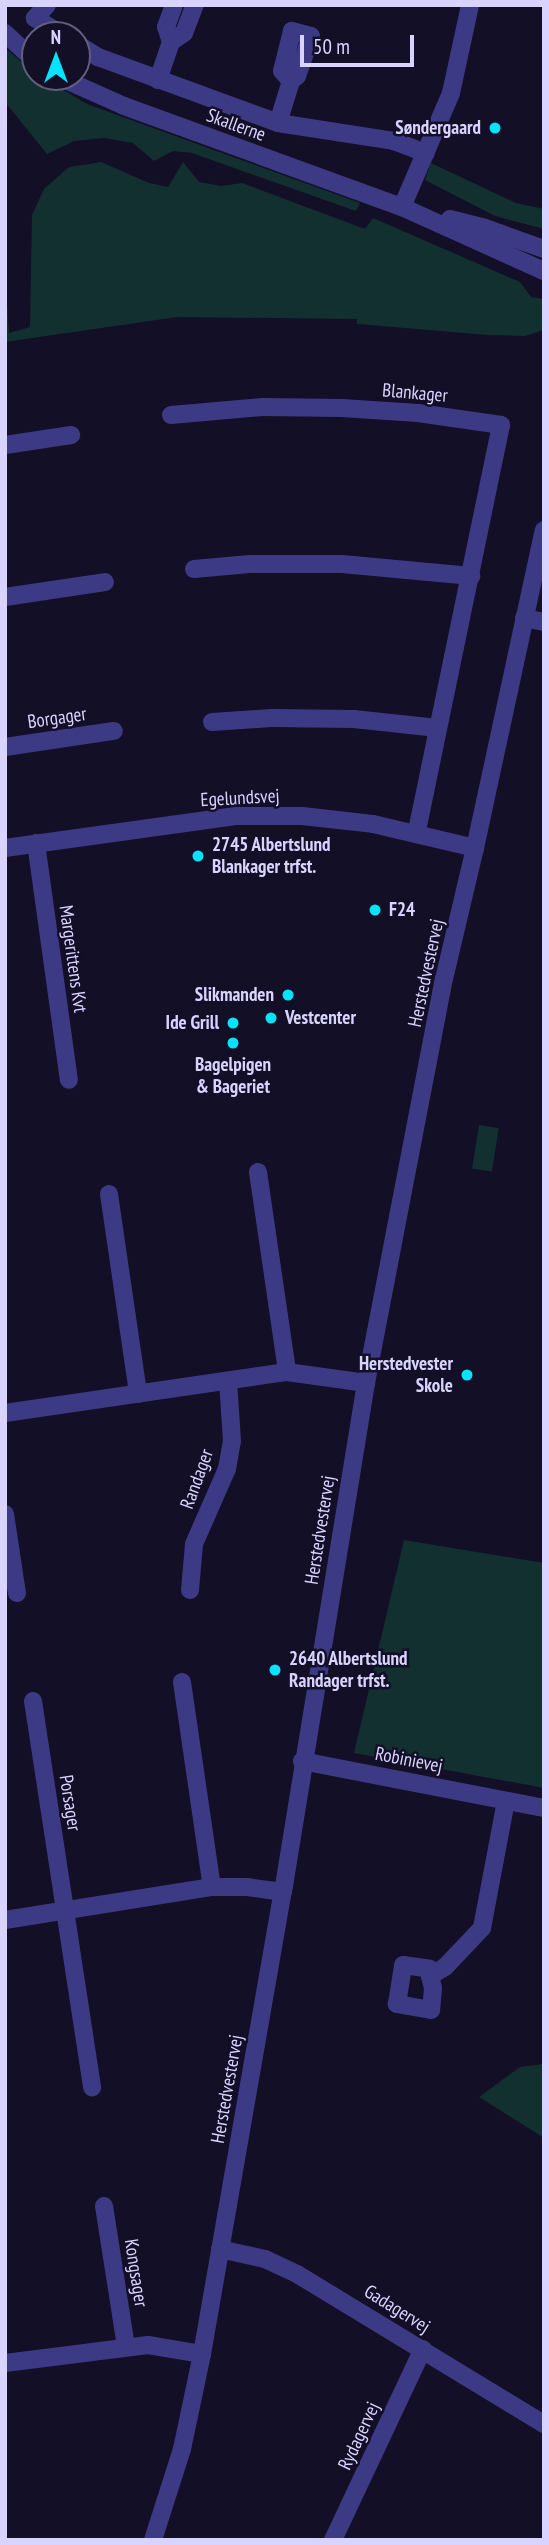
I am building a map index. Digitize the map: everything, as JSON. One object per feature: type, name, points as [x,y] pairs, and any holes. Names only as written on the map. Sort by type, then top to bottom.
[{"type":"street","points":[[40,21],[35,18],[47,5]]},
{"type":"street","points":[[171,42],[166,27],[174,5]]},
{"type":"street","points":[[158,80],[171,42],[184,33],[195,5]]},
{"type":"street","points":[[402,207],[451,93],[470,5]]},
{"type":"street","points":[[5,33],[21,48]]},
{"type":"street","points":[[91,53],[278,123],[394,141],[426,153]]},
{"type":"street","points":[[278,123],[291,81]]},
{"type":"street","name":"Skallerne","points":[[90,91],[124,106],[402,207],[544,271]]},
{"type":"street","name":"Skallerne","points":[[402,207],[485,228],[544,249]]},
{"type":"street","name":"Blankager","points":[[171,415],[263,407],[342,408],[418,413],[501,425],[416,831]]},
{"type":"street","points":[[5,445],[71,435]]},
{"type":"street","name":"Herstedvestervej","points":[[153,2540],[181,2449],[202,2354],[283,1892],[302,1762],[366,1383],[443,979],[475,848],[544,530]]},
{"type":"street","points":[[194,569],[250,564],[342,564],[471,576]]},
{"type":"street","points":[[5,597],[105,582]]},
{"type":"street","points":[[524,618],[544,622]]},
{"type":"street","points":[[212,722],[272,718],[355,719],[438,728]]},
{"type":"street","name":"Borgager","points":[[5,747],[114,731]]},
{"type":"street","name":"Egelundsvej","points":[[5,848],[236,816],[337,819],[416,831],[475,848]]},
{"type":"street","name":"Margerittens Kvt","points":[[36,843],[69,1080]]},
{"type":"street","points":[[258,1172],[287,1373]]},
{"type":"street","points":[[109,1194],[138,1394]]},
{"type":"street","points":[[5,1413],[287,1373],[366,1383]]},
{"type":"street","name":"Randager","points":[[190,1590],[194,1545],[227,1469],[232,1441],[228,1381]]},
{"type":"street","points":[[5,1514],[17,1593]]},
{"type":"street","points":[[182,1682],[212,1887]]},
{"type":"street","name":"Porsager","points":[[33,1701],[92,2088]]},
{"type":"street","name":"Robinievej","points":[[302,1762],[544,1808]]},
{"type":"street","points":[[430,1976],[445,1967],[482,1928],[506,1801]]},
{"type":"street","points":[[5,1920],[212,1887],[247,1887],[283,1892]]},
{"type":"street","name":"Kongsager","points":[[104,2206],[126,2346]]},
{"type":"street","name":"Gadagervej","points":[[220,2249],[265,2259],[298,2274],[544,2424]]},
{"type":"street","points":[[5,2363],[126,2346],[148,2345],[202,2354]]},
{"type":"street","name":"Rydagervej","points":[[333,2540],[422,2349]]},
{"type":"green space","points":[[5,48],[21,61],[21,91],[65,91],[87,104],[360,203],[356,211],[192,153],[173,151],[154,161],[133,143],[104,138],[74,141],[47,154],[5,102]]},
{"type":"green space","points":[[101,162],[149,183],[168,187],[183,162],[199,182],[221,186],[242,183],[365,229],[373,218],[520,282],[531,297],[544,299],[544,330],[525,336],[488,335],[357,324],[357,319],[177,317],[5,342],[5,271],[9,333],[30,327],[32,215],[44,189],[69,167]]},
{"type":"green space","points":[[431,163],[516,203],[544,209],[544,229],[495,216],[425,180]]},
{"type":"green space","points":[[479,1125],[499,1128],[492,1172],[472,1168]]},
{"type":"green space","points":[[404,1540],[544,1563],[544,1788],[354,1753]]},
{"type":"green space","points":[[544,2064],[544,2138],[479,2097],[520,2067]]},
{"type":"place","name":"Søndergaard","points":[[495,128]]},
{"type":"place","name":"2745 Albertslund Blankager trfst.","points":[[198,856]]},
{"type":"place","name":"F24","points":[[375,910]]},
{"type":"place","name":"Slikmanden","points":[[288,995]]},
{"type":"place","name":"Vestcenter","points":[[271,1018]]},
{"type":"place","name":"Ide Grill","points":[[233,1023]]},
{"type":"place","name":"Bagelpigen & Bageriet","points":[[233,1043]]},
{"type":"place","name":"Herstedvester Skole","points":[[467,1375]]},
{"type":"place","name":"2640 Albertslund Randager trfst.","points":[[275,1670]]}]
